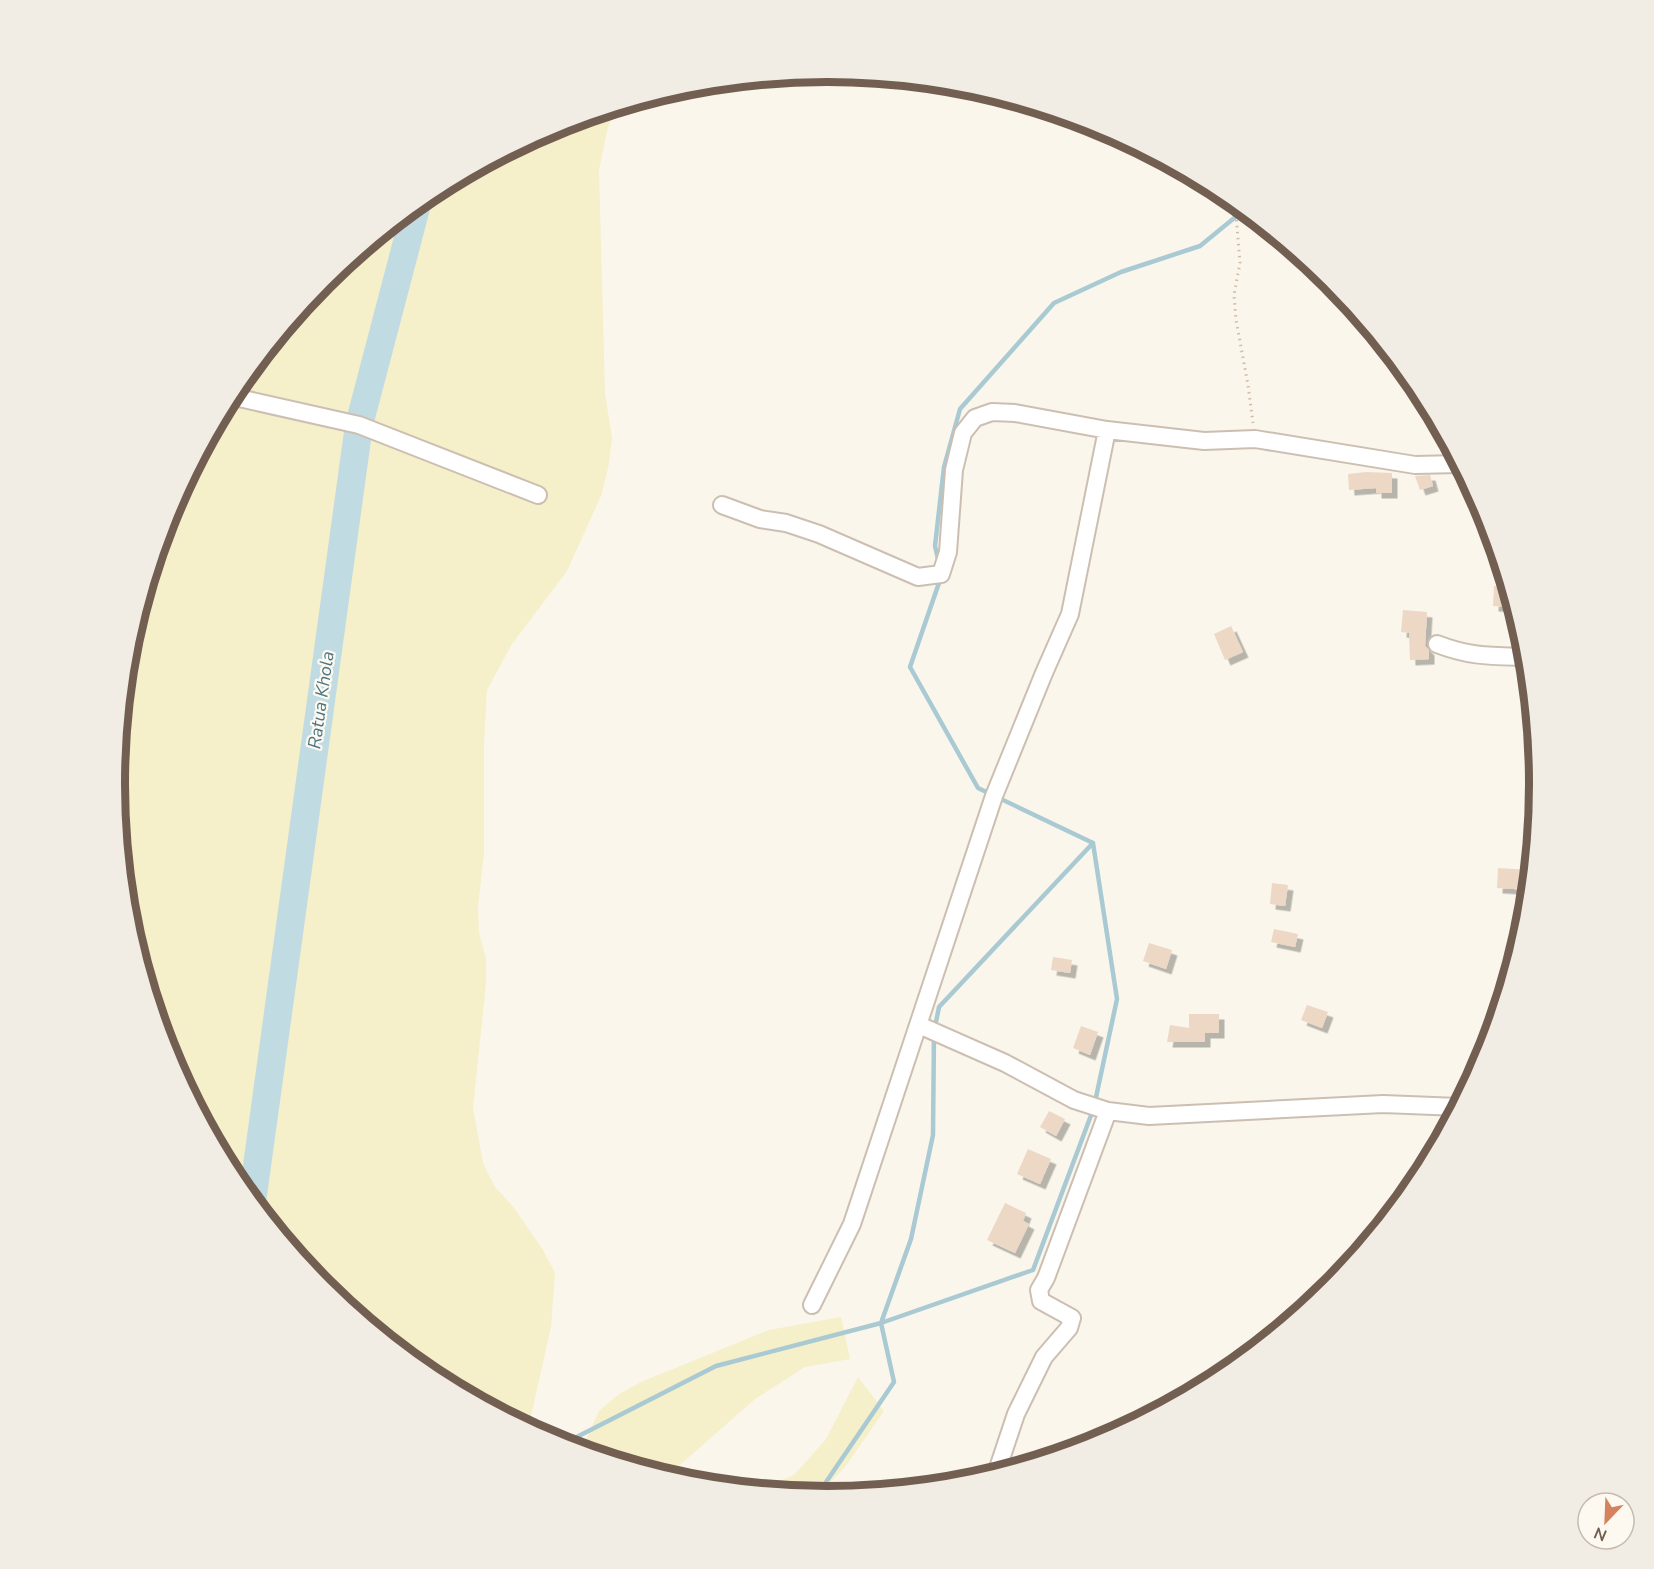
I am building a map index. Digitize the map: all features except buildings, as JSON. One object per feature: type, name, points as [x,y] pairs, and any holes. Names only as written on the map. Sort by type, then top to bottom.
[{"type":"street","points":[[240,398],[359,425],[538,495]]},
{"type":"street","points":[[722,506],[760,519],[786,522],[918,577],[941,574],[948,552],[954,470],[963,433],[975,418],[992,412],[1016,413],[1107,430],[1204,441],[1254,440],[1415,465],[1452,464]]},
{"type":"street","points":[[812,1305],[852,1224],[994,796],[1070,614],[1107,430]]},
{"type":"street","points":[[1437,644],[1460,653],[1478,656],[1517,657]]},
{"type":"street","points":[[919,1025],[1005,1063],[1074,1101],[1108,1111],[1149,1116],[1383,1104],[1451,1107]]},
{"type":"street","points":[[999,1465],[1016,1414],[1044,1357],[1069,1328],[1072,1318],[1041,1301],[1039,1290],[1046,1278],[1108,1111]]},
{"type":"path","points":[[1235,214],[1240,263],[1233,295],[1248,385],[1254,440]]},
{"type":"sand","points":[[612,116],[599,170],[605,393],[612,438],[609,464],[601,496],[567,571],[512,644],[487,690],[484,743],[484,853],[478,906],[479,933],[486,958],[486,983],[473,1108],[483,1163],[495,1187],[514,1208],[543,1250],[555,1273],[551,1327],[530,1420],[476,1392],[437,1368],[364,1312],[299,1247],[243,1175],[197,1095],[178,1053],[149,966],[138,921],[131,876],[125,784],[127,739],[138,648],[162,559],[178,516],[219,433],[243,394],[270,357],[299,322],[364,257],[437,201],[517,155],[558,136]]},
{"type":"sand","points":[[841,1317],[850,1359],[805,1367],[755,1399],[674,1470],[645,1463],[585,1443],[599,1411],[619,1394],[641,1382],[769,1330]]},
{"type":"sand","points":[[858,1377],[884,1411],[845,1467],[827,1486],[772,1484],[794,1475],[826,1439]]},
{"type":"waterway","points":[[939,563],[935,546],[944,467],[960,409],[1054,303],[1121,272],[1200,246],[1237,216]]},
{"type":"waterway","name":"Ratua Khola","points":[[254,1190],[359,425],[413,218]]},
{"type":"waterway","points":[[941,577],[910,667],[978,788],[1093,843],[1117,999],[1095,1102]]},
{"type":"waterway","points":[[823,1486],[894,1382],[881,1323],[911,1239],[933,1135],[934,1032],[939,1007],[1093,843]]},
{"type":"waterway","points":[[573,1439],[716,1366],[881,1323],[1033,1270],[1093,1110]]}]
